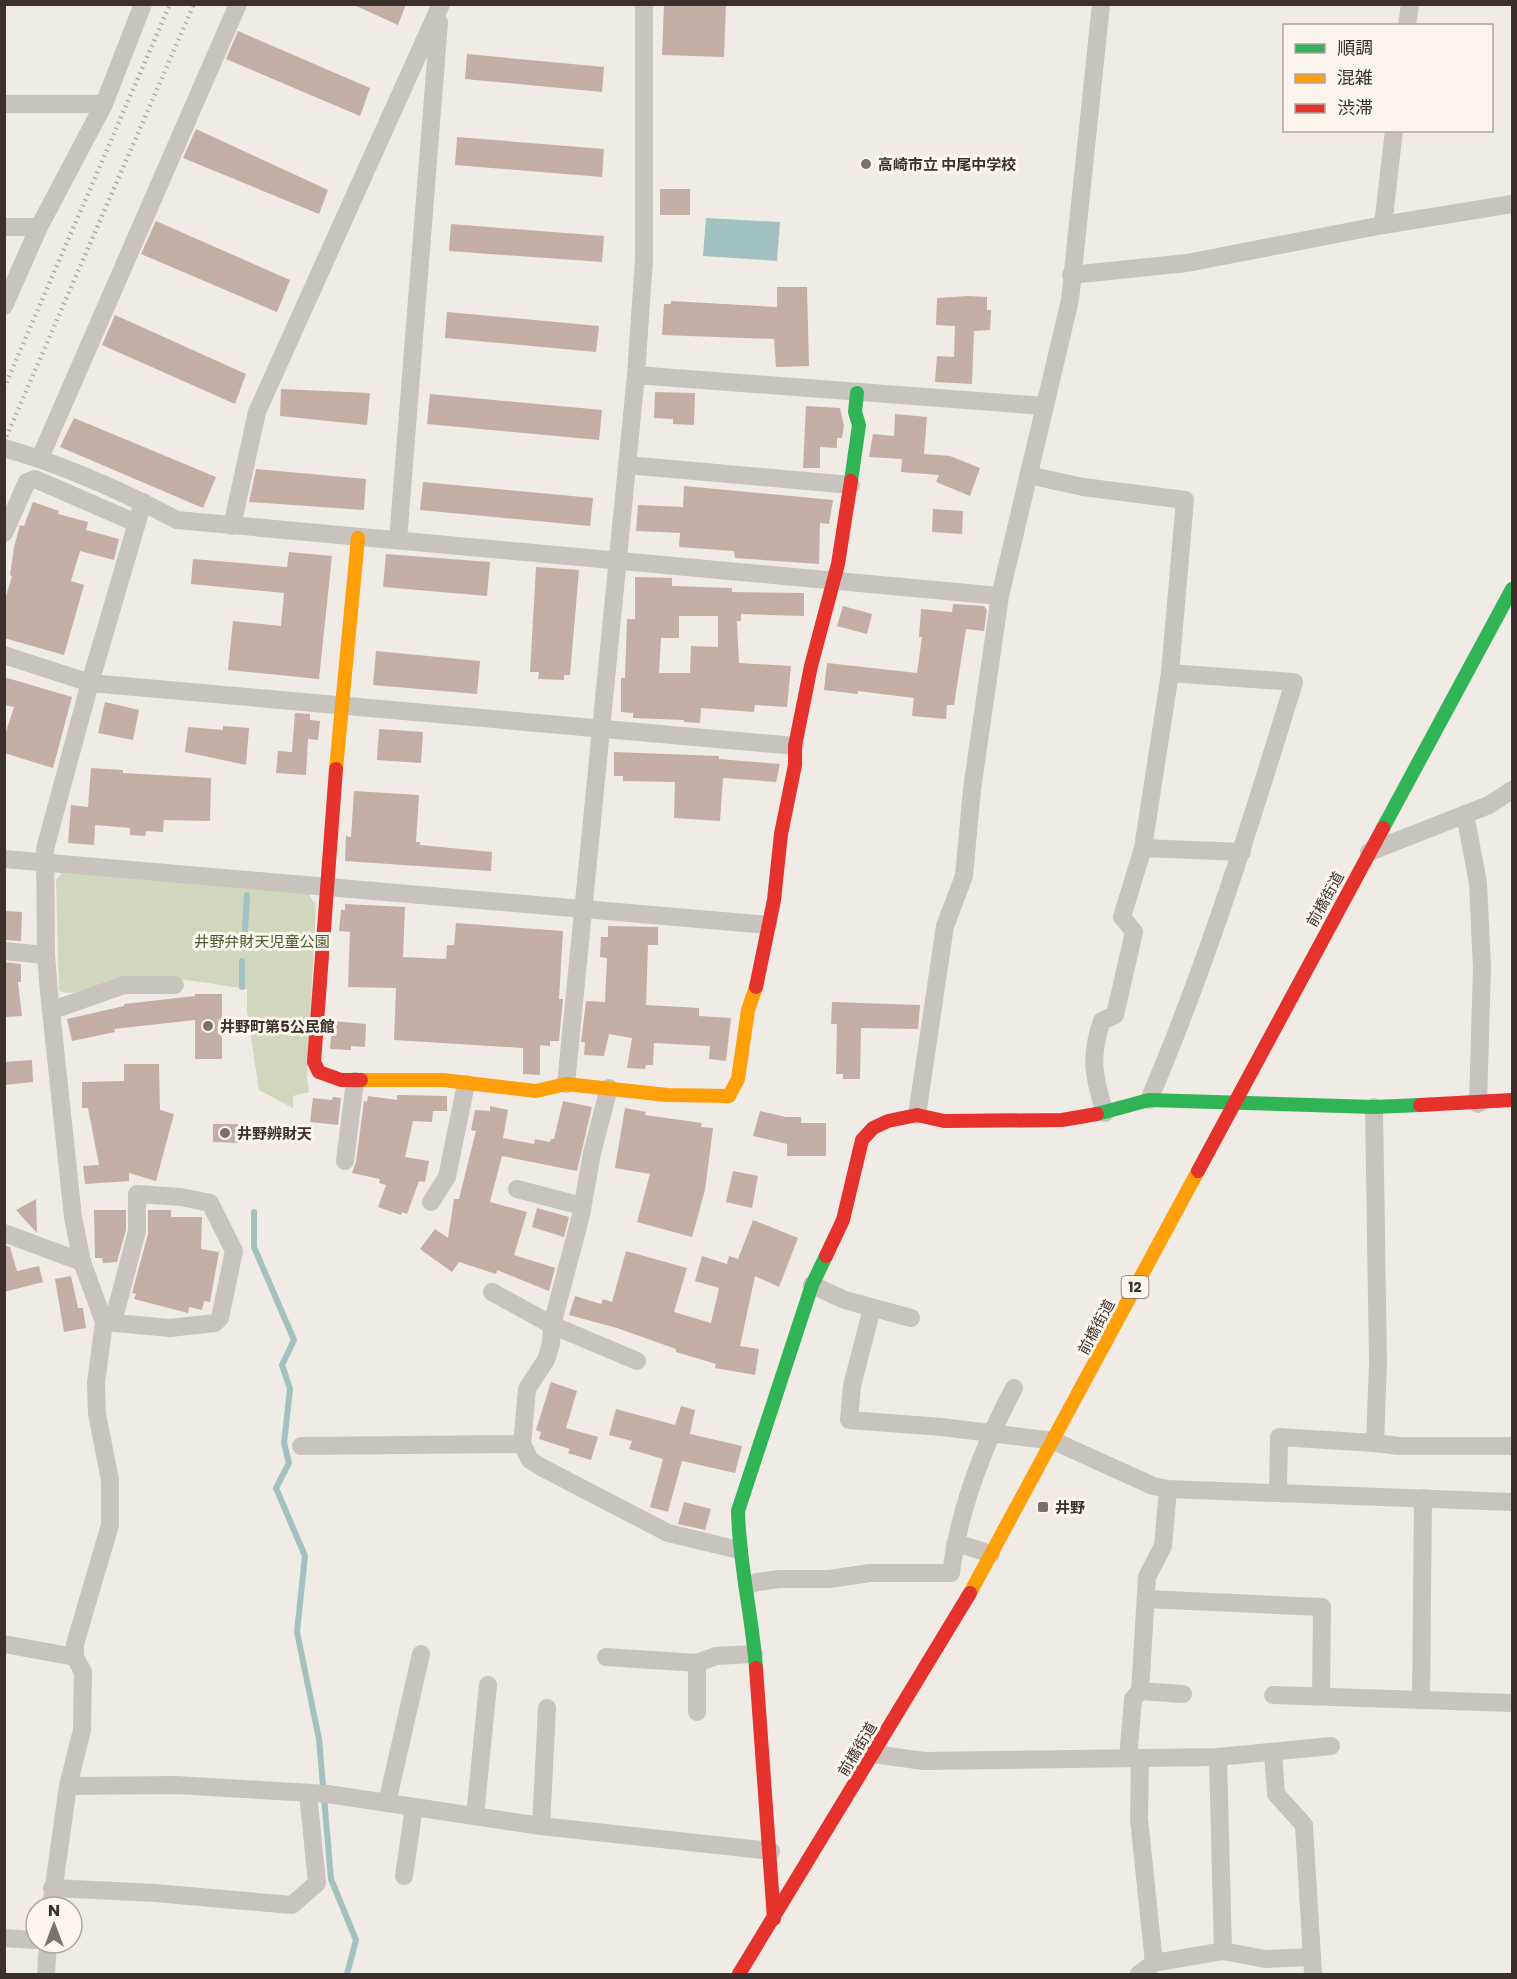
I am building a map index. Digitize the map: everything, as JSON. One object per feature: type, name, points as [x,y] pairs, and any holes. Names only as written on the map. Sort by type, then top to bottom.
[{"type":"street","points":[[4,306],[39,227],[104,105],[143,4]]},
{"type":"street","points":[[40,458],[238,4]]},
{"type":"street","points":[[566,1084],[636,375],[644,259],[644,4]]},
{"type":"street","points":[[917,1115],[945,926],[964,876],[972,789],[1000,596],[1070,300],[1101,4]]},
{"type":"street","points":[[1407,24],[1410,4]]},
{"type":"street","points":[[232,525],[257,412],[441,6]]},
{"type":"street","points":[[398,540],[441,6]]},
{"type":"street","points":[[4,104],[104,105]]},
{"type":"street","points":[[1383,225],[1394,132]]},
{"type":"street","points":[[1071,275],[1187,263],[1383,225],[1512,204]]},
{"type":"street","points":[[4,227],[39,227]]},
{"type":"street","points":[[636,375],[1044,406]]},
{"type":"street","points":[[358,537],[341,706],[314,1062],[319,1072],[330,1078],[355,1081],[443,1080],[536,1091],[566,1084],[667,1095],[729,1096],[733,1091],[737,1076],[748,1011],[761,970],[774,900],[780,834],[795,765],[795,746],[811,666],[835,580],[859,425],[855,412],[857,393]]},
{"type":"street","points":[[4,448],[40,458],[143,502],[177,520],[1000,596]]},
{"type":"street","points":[[627,465],[850,484]]},
{"type":"street","points":[[1028,475],[1083,487],[1185,500],[1170,673],[1143,848],[1122,917],[1134,932],[1115,1015],[1102,1021],[1094,1044],[1094,1077],[1106,1113]]},
{"type":"street","points":[[4,533],[27,482],[35,479],[136,523]]},
{"type":"street","points":[[109,1322],[82,1262],[73,1217],[46,955],[45,849],[90,683],[143,502]]},
{"type":"street","name":"前橋街道","points":[[739,1974],[991,1554],[1512,589]]},
{"type":"street","points":[[4,655],[90,683],[795,746]]},
{"type":"street","points":[[1149,1100],[1180,1029],[1242,852],[1294,682],[1170,673]]},
{"type":"street","points":[[1369,852],[1489,805],[1512,790]]},
{"type":"street","points":[[1465,814],[1478,883],[1482,967],[1478,1104]]},
{"type":"street","points":[[1143,848],[1242,852]]},
{"type":"street","points":[[4,859],[768,925]]},
{"type":"street","points":[[4,951],[46,955]]},
{"type":"street","points":[[53,1010],[124,985],[175,985]]},
{"type":"street","points":[[345,1161],[355,1081]]},
{"type":"street","points":[[431,1202],[447,1177],[466,1084]]},
{"type":"street","points":[[609,1088],[552,1325],[546,1360],[527,1389],[522,1444],[524,1452],[541,1467],[668,1533],[739,1551]]},
{"type":"street","points":[[774,1918],[771,1851],[754,1654],[747,1586],[739,1551],[738,1510],[812,1285],[843,1220],[862,1140],[873,1128],[888,1121],[917,1115],[944,1121],[1062,1120],[1106,1113],[1149,1100],[1374,1107],[1478,1104],[1512,1100]]},
{"type":"street","points":[[1374,1107],[1378,1363],[1375,1443]]},
{"type":"street","points":[[517,1189],[582,1206]]},
{"type":"street","points":[[52,1895],[68,1786],[82,1730],[83,1672],[75,1657],[75,1644],[110,1525],[110,1480],[97,1414],[96,1383],[109,1322],[137,1231],[137,1194],[210,1203],[234,1251],[220,1318],[215,1323],[170,1328],[109,1322]]},
{"type":"street","points":[[4,1233],[82,1262]]},
{"type":"street","points":[[812,1285],[872,1308],[911,1318]]},
{"type":"street","points":[[492,1292],[552,1325],[637,1361]]},
{"type":"street","points":[[872,1308],[852,1386],[849,1420],[942,1427],[1054,1441],[1153,1486],[1168,1489],[1512,1502]]},
{"type":"street","points":[[747,1586],[779,1579],[829,1579],[870,1573],[951,1573],[956,1534],[992,1435],[1014,1388]]},
{"type":"street","points":[[1278,1492],[1279,1437],[1399,1446],[1512,1446]]},
{"type":"street","points":[[302,1446],[522,1444]]},
{"type":"street","points":[[1154,1963],[1134,1758],[1133,1699],[1140,1691],[1147,1577],[1162,1546],[1168,1489]]},
{"type":"street","points":[[1421,1700],[1423,1498]]},
{"type":"street","points":[[955,1545],[991,1554]]},
{"type":"street","points":[[1146,1599],[1322,1607],[1321,1696]]},
{"type":"street","points":[[4,1644],[75,1657]]},
{"type":"street","points":[[387,1803],[421,1654]]},
{"type":"street","points":[[606,1657],[697,1663],[716,1656],[754,1654]]},
{"type":"street","points":[[697,1663],[697,1712]]},
{"type":"street","points":[[475,1816],[488,1685]]},
{"type":"street","points":[[1140,1691],[1183,1694]]},
{"type":"street","points":[[1273,1695],[1512,1703]]},
{"type":"street","points":[[541,1826],[547,1708]]},
{"type":"street","points":[[873,1754],[924,1761],[1218,1757],[1331,1746]]},
{"type":"street","points":[[1138,1974],[1154,1963],[1223,1951],[1313,1966],[1304,1825],[1276,1794],[1273,1753]]},
{"type":"street","points":[[1218,1757],[1223,1951]]},
{"type":"street","points":[[68,1786],[176,1785],[308,1793],[541,1826],[771,1851]]},
{"type":"street","points":[[52,1888],[155,1893],[292,1905],[317,1883],[308,1793]]},
{"type":"street","points":[[404,1876],[414,1807]]},
{"type":"street","points":[[4,1938],[24,1939]]},
{"type":"street","points":[[46,1974],[47,1955]]},
{"type":"green space","name":"井野弁財天児童公園","points":[[62,873],[309,894],[316,906],[307,1078],[309,1092],[293,1096],[293,1108],[259,1090],[247,1011],[247,989],[157,977],[126,977],[76,992],[59,991],[56,880]]},
{"type":"water","points":[[706,218],[780,222],[777,261],[703,256]]},
{"type":"building","points":[[352,4],[406,4],[398,25]]},
{"type":"building","points":[[664,4],[726,4],[724,57],[662,55]]},
{"type":"building","points":[[238,31],[370,88],[360,116],[226,59]]},
{"type":"building","points":[[467,54],[604,67],[602,92],[465,79]]},
{"type":"building","points":[[196,129],[328,190],[319,214],[183,158]]},
{"type":"building","points":[[457,137],[604,149],[602,177],[455,165]]},
{"type":"building","points":[[660,189],[690,189],[690,215],[660,215]]},
{"type":"building","points":[[156,221],[290,280],[277,312],[141,254]]},
{"type":"building","points":[[451,224],[604,236],[602,262],[449,251]]},
{"type":"building","points":[[777,287],[807,287],[809,366],[776,367],[774,339],[662,335],[664,304],[671,304],[671,301],[777,307]]},
{"type":"building","points":[[987,297],[987,310],[991,310],[990,330],[974,331],[972,384],[935,382],[937,356],[954,357],[955,326],[936,325],[937,298]]},
{"type":"building","points":[[447,312],[599,326],[596,352],[445,338]]},
{"type":"building","points":[[115,315],[246,374],[235,404],[102,345]]},
{"type":"building","points":[[281,389],[370,393],[367,425],[280,416]]},
{"type":"building","points":[[655,392],[695,393],[694,425],[673,424],[673,419],[654,418]]},
{"type":"building","points":[[430,394],[602,410],[599,440],[427,424]]},
{"type":"building","points":[[806,406],[840,408],[844,426],[842,438],[837,438],[837,448],[820,447],[820,468],[803,468]]},
{"type":"building","points":[[895,414],[927,417],[924,454],[950,456],[980,468],[970,496],[936,482],[939,475],[901,472],[902,459],[869,457],[873,434],[894,436]]},
{"type":"building","points":[[74,418],[216,477],[203,508],[60,447]]},
{"type":"building","points":[[256,469],[366,479],[364,510],[249,502]]},
{"type":"building","points":[[423,482],[593,498],[590,526],[420,510]]},
{"type":"building","points":[[684,486],[833,500],[829,524],[820,523],[819,564],[735,558],[734,551],[679,547],[680,533],[636,531],[638,505],[683,507]]},
{"type":"building","points":[[33,502],[59,511],[58,514],[88,522],[86,530],[119,539],[114,560],[80,551],[71,581],[84,585],[64,655],[4,638],[4,603],[12,576],[10,575],[14,547],[20,525],[24,526]]},
{"type":"building","points":[[933,509],[963,511],[962,534],[932,532]]},
{"type":"building","points":[[289,552],[332,556],[319,679],[228,670],[233,621],[281,626],[284,593],[191,584],[193,559],[287,567]]},
{"type":"building","points":[[386,554],[490,562],[487,596],[383,587]]},
{"type":"building","points":[[536,567],[579,570],[570,675],[564,675],[564,680],[538,679],[539,672],[530,672]]},
{"type":"building","points":[[635,577],[672,578],[672,586],[732,588],[732,592],[804,593],[804,616],[741,614],[741,621],[737,621],[739,663],[791,666],[787,707],[755,705],[754,712],[701,708],[700,723],[684,722],[684,720],[633,718],[633,713],[621,712],[621,678],[625,678],[627,619],[635,619]],"holes":[[[679,616],[718,616],[718,647],[691,646],[690,673],[659,673],[661,638],[679,638]]]},
{"type":"building","points":[[953,604],[984,606],[987,610],[984,631],[966,629],[954,705],[947,705],[946,719],[912,716],[914,698],[858,691],[858,694],[824,690],[827,663],[917,673],[922,637],[919,637],[921,609],[952,612]]},
{"type":"building","points":[[843,606],[872,614],[867,634],[837,626]]},
{"type":"building","points":[[376,651],[480,661],[477,694],[373,685]]},
{"type":"building","points":[[4,677],[72,697],[53,768],[4,753],[4,738],[14,707],[4,705]]},
{"type":"building","points":[[105,702],[139,710],[133,740],[98,733]]},
{"type":"building","points":[[295,713],[310,714],[310,720],[320,721],[318,740],[308,739],[306,775],[276,773],[278,751],[292,752]]},
{"type":"building","points":[[223,726],[249,728],[246,765],[185,752],[188,727],[223,730]]},
{"type":"building","points":[[379,729],[423,732],[421,763],[377,760]]},
{"type":"building","points":[[614,752],[719,756],[719,759],[780,764],[776,782],[723,778],[720,821],[674,818],[675,782],[623,781],[623,776],[614,776]]},
{"type":"building","points":[[91,768],[123,770],[123,773],[211,778],[210,821],[164,820],[163,832],[146,831],[145,836],[130,835],[130,828],[95,825],[94,845],[68,843],[71,805],[88,807]]},
{"type":"building","points":[[354,791],[419,795],[416,842],[420,842],[420,845],[492,852],[491,871],[345,861],[346,836],[351,837]]},
{"type":"building","points":[[345,904],[405,907],[403,957],[446,959],[447,945],[454,945],[456,923],[563,931],[559,999],[563,999],[559,1041],[550,1041],[550,1046],[540,1045],[540,1075],[523,1074],[523,1048],[394,1040],[396,988],[348,987],[350,932],[339,931],[341,910],[345,910]]},
{"type":"building","points":[[4,911],[22,912],[21,941],[4,940]]},
{"type":"building","points":[[608,926],[658,927],[658,945],[648,945],[646,1005],[699,1008],[699,1016],[731,1018],[726,1061],[709,1059],[710,1046],[654,1043],[653,1065],[646,1065],[645,1069],[627,1068],[632,1038],[609,1034],[604,1056],[584,1055],[585,1042],[581,1042],[586,1001],[605,1002],[607,958],[600,957],[601,937],[608,937]]},
{"type":"building","points":[[4,962],[21,964],[21,982],[18,982],[22,1016],[4,1017]]},
{"type":"building","points":[[195,994],[222,994],[222,1059],[195,1059],[195,1020],[114,1029],[115,1032],[72,1041],[67,1019],[124,1006],[124,1004],[195,996]]},
{"type":"building","points":[[832,1002],[920,1005],[918,1029],[861,1028],[860,1079],[843,1079],[843,1074],[836,1074],[837,1024],[831,1024]]},
{"type":"building","points":[[332,1021],[366,1024],[365,1047],[351,1046],[351,1050],[330,1049]]},
{"type":"building","points":[[32,1060],[33,1082],[4,1085],[4,1062]]},
{"type":"building","points":[[124,1064],[159,1064],[160,1110],[174,1114],[156,1181],[129,1173],[129,1181],[85,1184],[83,1166],[99,1165],[88,1108],[82,1108],[82,1082],[124,1081]]},
{"type":"building","points":[[397,1095],[447,1096],[447,1111],[433,1111],[432,1122],[413,1121],[405,1157],[429,1161],[425,1182],[419,1181],[407,1214],[402,1212],[401,1215],[378,1207],[386,1185],[379,1183],[380,1179],[352,1173],[356,1162],[364,1101],[367,1102],[368,1096],[397,1100]]},
{"type":"building","points":[[333,1097],[341,1098],[338,1125],[310,1122],[313,1098],[332,1100]]},
{"type":"building","points":[[563,1101],[592,1107],[577,1171],[502,1156],[490,1202],[527,1212],[514,1255],[555,1268],[549,1291],[497,1270],[496,1274],[459,1262],[452,1272],[420,1249],[435,1229],[448,1238],[454,1199],[459,1199],[476,1131],[471,1130],[475,1110],[490,1111],[490,1106],[508,1110],[503,1138],[534,1144],[535,1139],[550,1142],[554,1139]]},
{"type":"building","points":[[625,1108],[646,1112],[645,1115],[702,1123],[701,1127],[713,1128],[705,1190],[692,1237],[637,1222],[650,1174],[615,1168]]},
{"type":"building","points":[[760,1111],[786,1117],[801,1117],[801,1123],[826,1123],[826,1156],[787,1156],[787,1144],[753,1136]]},
{"type":"building","name":"井野辨財天","points":[[213,1124],[238,1124],[238,1143],[213,1142]]},
{"type":"building","points":[[733,1171],[758,1176],[752,1208],[726,1202]]},
{"type":"building","points":[[36,1199],[37,1233],[16,1210]]},
{"type":"building","points":[[537,1208],[569,1217],[564,1237],[532,1227]]},
{"type":"building","points":[[94,1210],[126,1210],[126,1230],[117,1262],[103,1263],[102,1258],[95,1258]]},
{"type":"building","points":[[148,1210],[171,1210],[171,1217],[202,1217],[201,1249],[219,1252],[210,1302],[204,1301],[202,1310],[189,1307],[188,1313],[134,1299],[136,1294],[132,1293],[148,1234]]},
{"type":"building","points":[[753,1220],[798,1238],[779,1287],[755,1276],[740,1346],[759,1349],[755,1375],[715,1368],[716,1364],[676,1352],[676,1349],[617,1328],[569,1315],[575,1296],[601,1304],[603,1299],[612,1302],[626,1251],[687,1268],[674,1312],[711,1323],[719,1288],[695,1281],[702,1256],[727,1264],[729,1256],[738,1259]]},
{"type":"building","points":[[4,1245],[10,1247],[17,1271],[39,1266],[43,1282],[4,1292]]},
{"type":"building","points":[[71,1276],[78,1308],[83,1308],[86,1328],[64,1332],[55,1279]]},
{"type":"building","points":[[551,1382],[577,1391],[566,1428],[598,1437],[591,1460],[568,1453],[570,1449],[539,1439],[541,1432],[536,1430]]},
{"type":"building","points":[[681,1406],[695,1410],[690,1434],[742,1446],[735,1473],[682,1461],[668,1512],[650,1507],[663,1459],[629,1449],[632,1441],[609,1435],[616,1409],[675,1425]]},
{"type":"building","points":[[684,1502],[711,1509],[705,1530],[678,1524]]},
{"type":"waterway","points":[[244,948],[247,895]]},
{"type":"waterway","points":[[242,961],[242,987]]},
{"type":"waterway","points":[[254,1212],[254,1247],[294,1340],[282,1365],[290,1389],[284,1443],[289,1463],[276,1488],[305,1556],[297,1632],[319,1739],[331,1879],[356,1940],[347,1974]]},
{"type":"railway","points":[[4,388],[170,4]]},
{"type":"railway","points":[[4,442],[194,4]]},
{"type":"traffic: fast","points":[[851,481],[859,425],[855,412],[857,393]]},
{"type":"traffic: fast","points":[[1383,828],[1512,589]]},
{"type":"traffic: fast","points":[[1097,1114],[1149,1100],[1374,1107],[1420,1105]]},
{"type":"traffic: fast","points":[[756,1668],[738,1511],[812,1285],[826,1256]]},
{"type":"traffic: slow","points":[[336,769],[358,538]]},
{"type":"traffic: slow","points":[[361,1080],[443,1080],[536,1091],[566,1084],[667,1095],[729,1096],[738,1079],[748,1010],[756,987]]},
{"type":"traffic: slow","points":[[970,1593],[1198,1171]]},
{"type":"traffic: jam","points":[[756,987],[774,900],[781,834],[795,765],[795,746],[811,666],[838,564],[851,481]]},
{"type":"traffic: jam","points":[[336,769],[314,1062],[319,1072],[341,1080],[361,1080]]},
{"type":"traffic: jam","points":[[1198,1171],[1383,828]]},
{"type":"traffic: jam","points":[[1420,1105],[1512,1100]]},
{"type":"traffic: jam","points":[[826,1256],[843,1220],[862,1140],[873,1128],[888,1121],[917,1115],[944,1121],[1062,1120],[1097,1114]]},
{"type":"traffic: jam","points":[[739,1974],[970,1593]]},
{"type":"traffic: jam","points":[[756,1668],[774,1919]]},
{"type":"place","name":"高崎市立 中尾中学校","points":[[866,164]]},
{"type":"place","name":"井野町第5公民館","points":[[208,1026]]},
{"type":"place","name":"井野辨財天","points":[[225,1133]]},
{"type":"place","name":"井野","points":[[1043,1507]]}]
